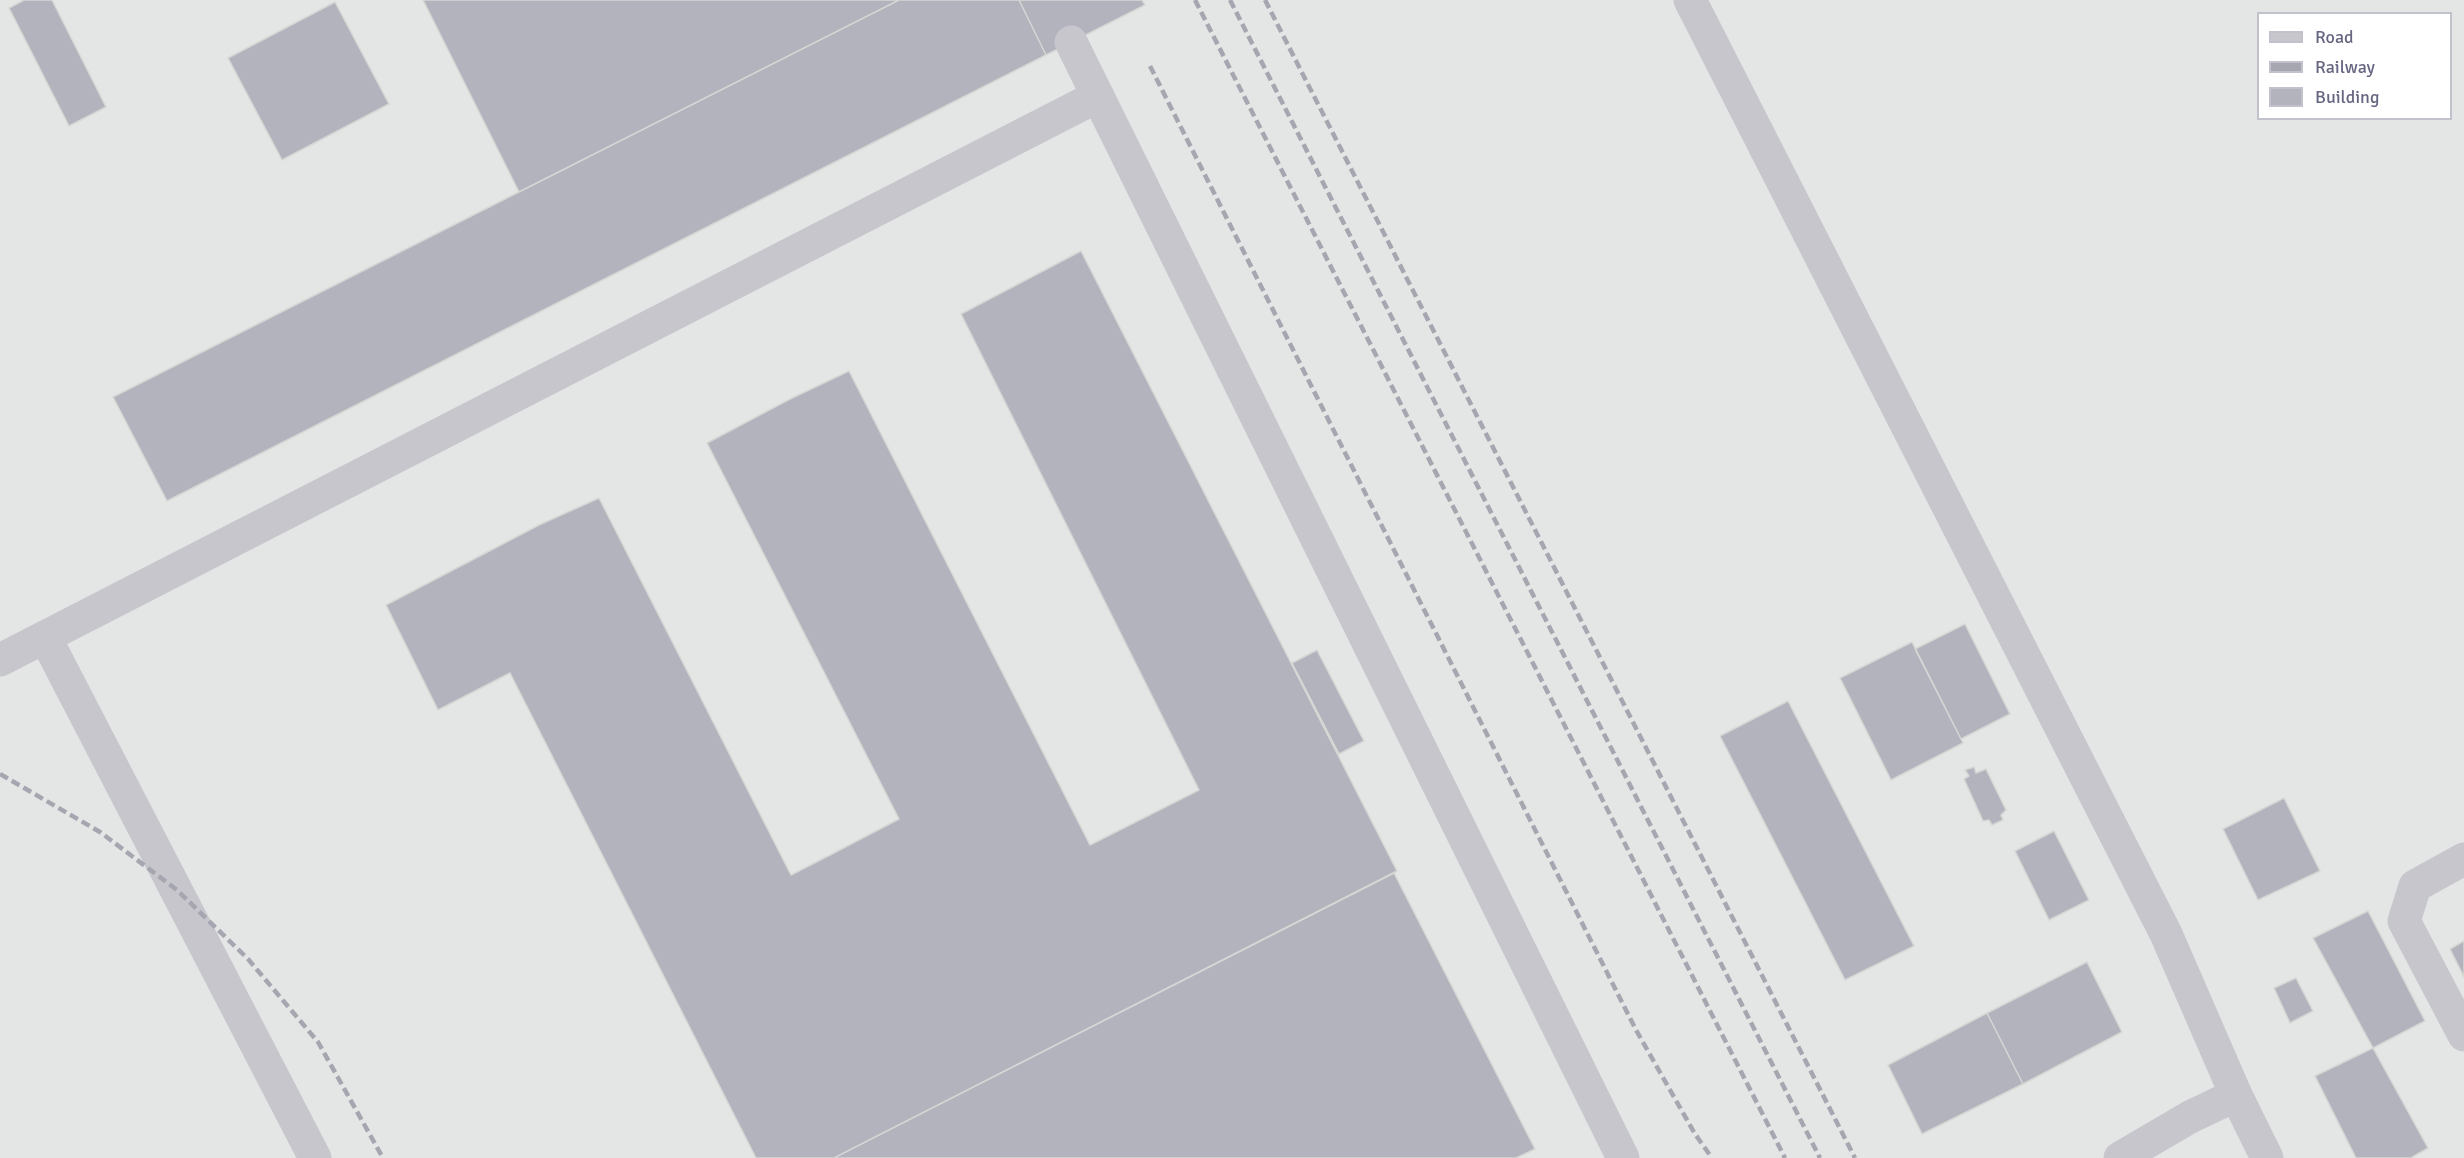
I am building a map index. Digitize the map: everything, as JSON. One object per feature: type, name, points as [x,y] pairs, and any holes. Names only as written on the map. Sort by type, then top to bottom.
[{"type":"lane","points":[[1690,0],[2166,934],[2236,1095],[2267,1158]]},
{"type":"lane","points":[[1071,42],[1623,1158]]},
{"type":"lane","points":[[0,660],[1098,96]]},
{"type":"lane","points":[[45,637],[315,1158]]},
{"type":"lane","points":[[2464,859],[2415,886],[2404,921],[2464,1035]]},
{"type":"lane","points":[[2120,1158],[2190,1117],[2236,1095]]},
{"type":"shaded area","points":[[0,0],[2464,0],[2464,1158],[0,1158]]},
{"type":"building","points":[[24,0],[52,0],[106,107],[69,126],[9,8]]},
{"type":"building","points":[[423,0],[899,0],[519,192]]},
{"type":"building","points":[[899,0],[1019,0],[1046,55],[167,501],[113,397]]},
{"type":"building","points":[[1019,0],[1142,0],[1145,5],[1046,55]]},
{"type":"building","points":[[335,2],[389,104],[282,160],[228,58]]},
{"type":"building","points":[[1081,251],[1397,871],[834,1158],[756,1158],[510,673],[438,710],[386,605],[539,525],[599,498],[791,875],[899,819],[707,443],[849,371],[1090,845],[1199,790],[961,314]]},
{"type":"building","points":[[1965,624],[2010,714],[1961,739],[1915,649]]},
{"type":"building","points":[[1912,642],[1963,743],[1891,780],[1840,678]]},
{"type":"building","points":[[1317,650],[1364,741],[1339,754],[1292,663]]},
{"type":"building","points":[[1788,701],[1914,946],[1845,980],[1720,736]]},
{"type":"building","points":[[1974,767],[1976,773],[1986,769],[2006,810],[2001,815],[2003,820],[1992,825],[1989,820],[1983,821],[1964,779],[1969,776],[1965,770]]},
{"type":"building","points":[[2284,798],[2320,871],[2258,900],[2223,829]]},
{"type":"building","points":[[2054,831],[2089,900],[2049,920],[2015,851]]},
{"type":"building","points":[[1394,873],[1535,1149],[1516,1158],[834,1158]]},
{"type":"building","points":[[2368,911],[2425,1021],[2373,1048],[2313,938]]},
{"type":"building","points":[[2464,941],[2464,977],[2450,949]]},
{"type":"building","points":[[2087,962],[2122,1032],[2023,1084],[1987,1013]]},
{"type":"building","points":[[2296,978],[2313,1011],[2290,1023],[2274,988]]},
{"type":"building","points":[[1987,1013],[2023,1084],[1922,1134],[1888,1065]]},
{"type":"building","points":[[2373,1048],[2428,1148],[2411,1158],[2356,1158],[2315,1076]]},
{"type":"railway","points":[[1195,0],[1785,1158]]},
{"type":"railway","points":[[1230,0],[1820,1158]]},
{"type":"railway","points":[[1265,0],[1855,1158]]},
{"type":"railway","points":[[1150,66],[1636,1030],[1695,1134],[1712,1158]]},
{"type":"railway","points":[[0,774],[100,832],[177,890],[248,959],[318,1042],[383,1158]]}]
